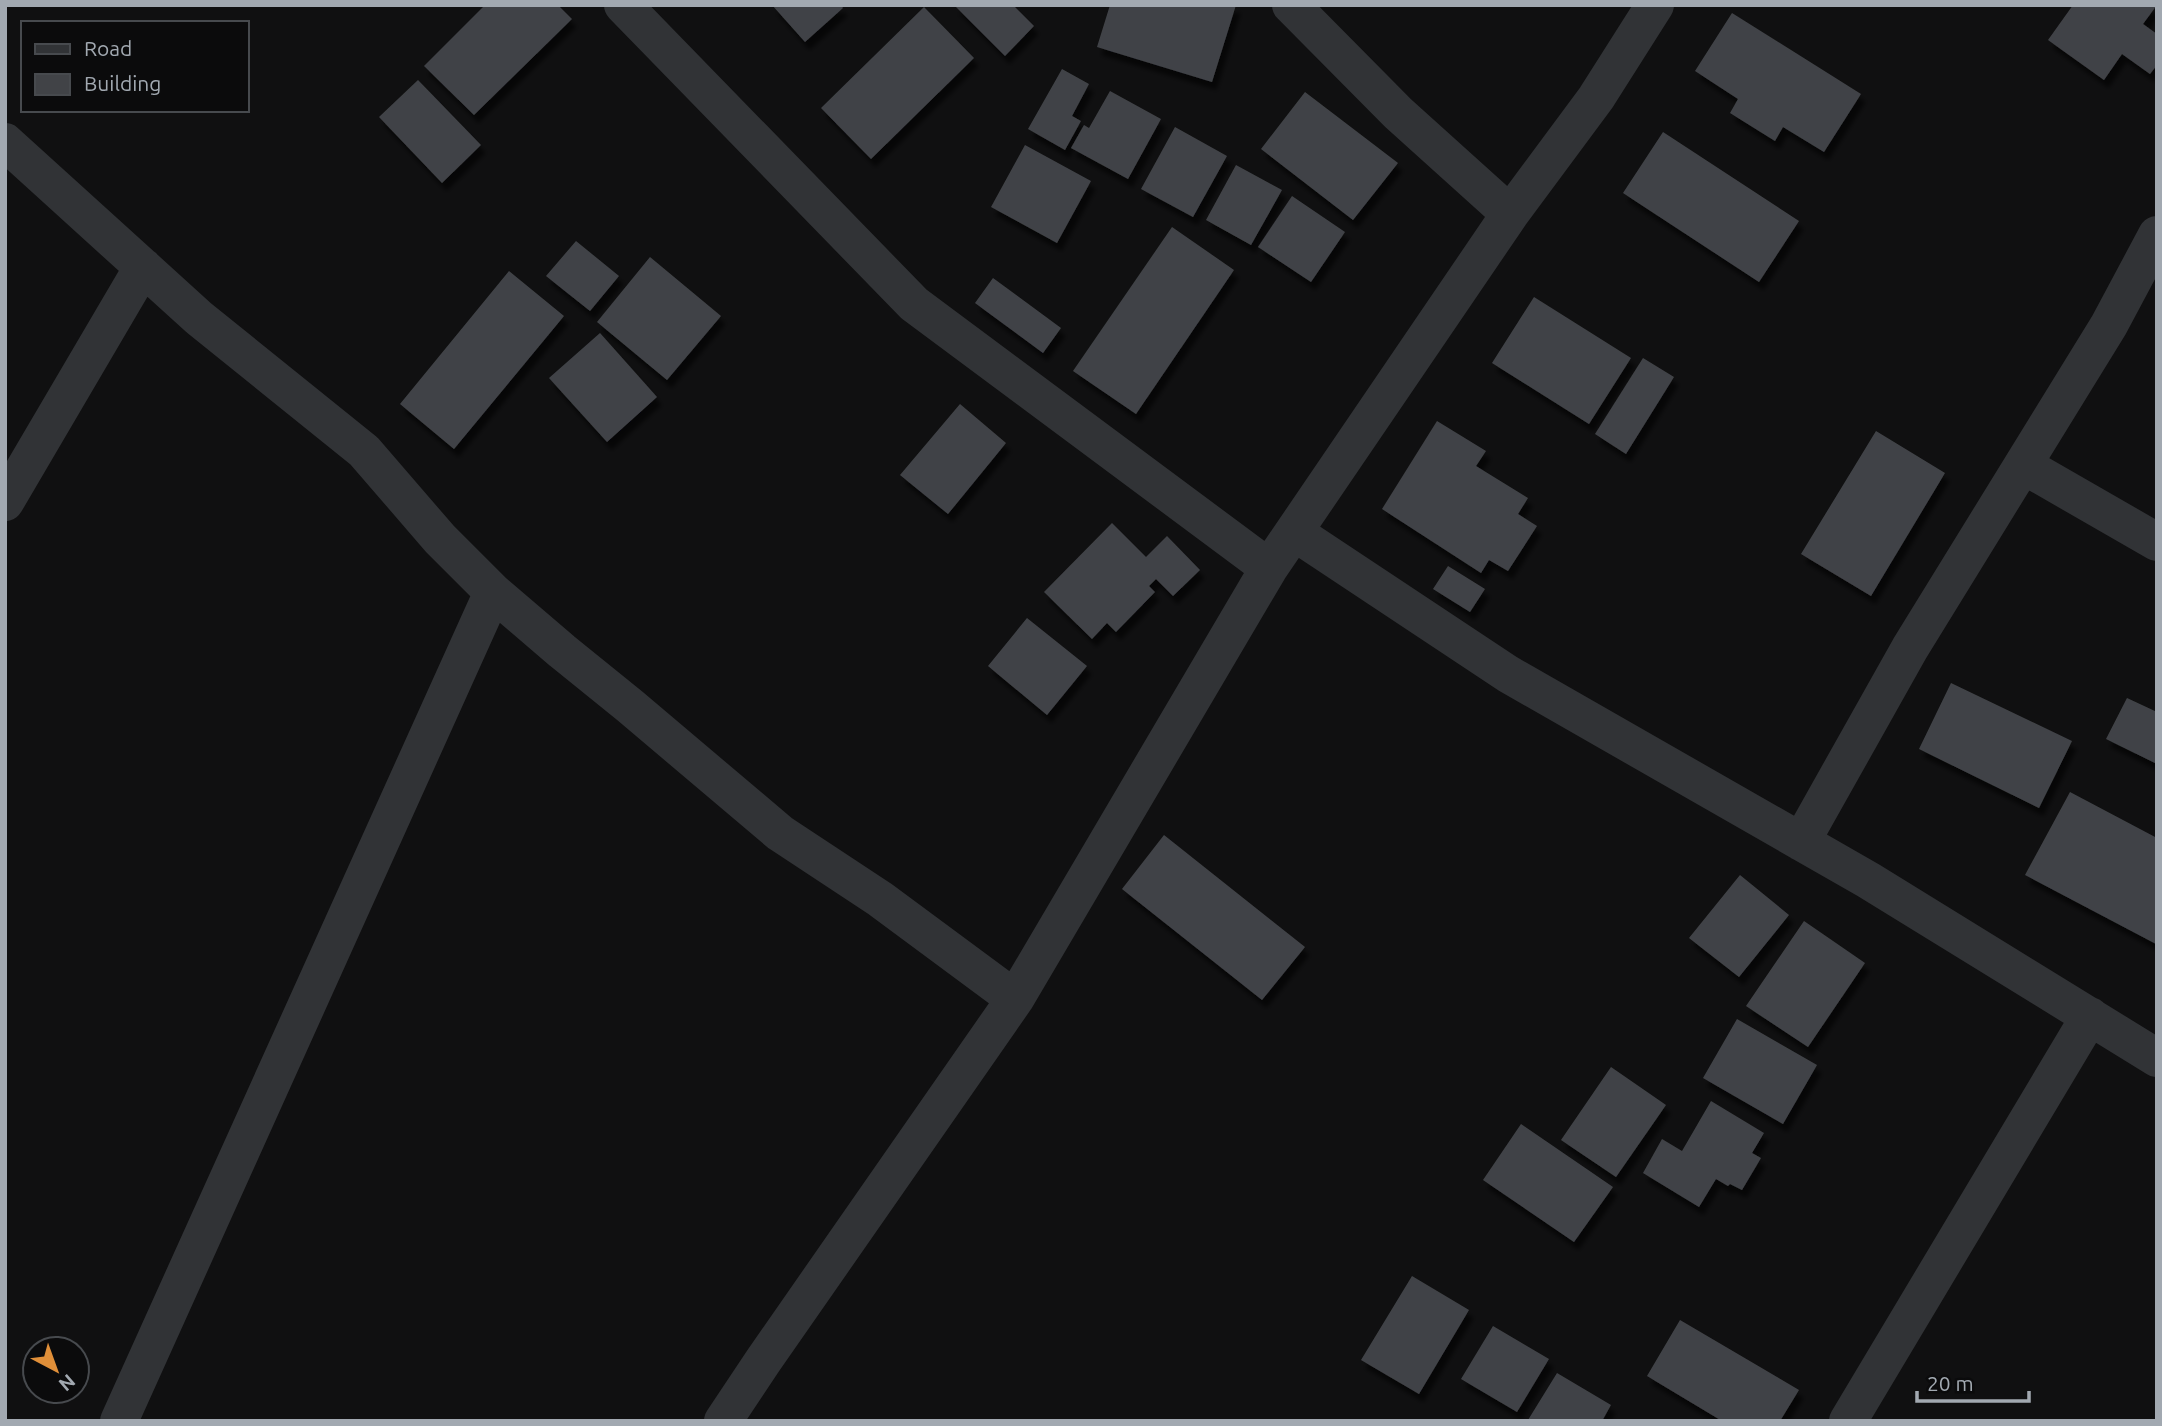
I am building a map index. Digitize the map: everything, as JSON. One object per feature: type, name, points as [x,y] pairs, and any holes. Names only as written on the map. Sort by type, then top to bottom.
[{"type":"street","points":[[623,5],[914,304],[1269,568]]},
{"type":"street","points":[[1291,5],[1398,113],[1510,214]]},
{"type":"street","points":[[723,1421],[1014,999],[1269,568],[1510,214],[1596,98],[1655,5]]},
{"type":"street","points":[[5,142],[199,318],[364,451],[440,539],[493,592],[780,833],[880,899],[1014,999]]},
{"type":"street","points":[[1801,842],[1910,648],[2109,325],[2157,235]]},
{"type":"street","points":[[5,502],[143,267]]},
{"type":"street","points":[[2022,465],[2157,542]]},
{"type":"street","points":[[1294,532],[1508,674],[1879,887],[2157,1058]]},
{"type":"street","points":[[119,1421],[493,592]]},
{"type":"street","points":[[1848,1421],[2090,1016]]},
{"type":"building","points":[[485,5],[558,5],[572,19],[474,115],[424,66]]},
{"type":"building","points":[[772,5],[841,5],[843,8],[805,42]]},
{"type":"building","points":[[954,5],[1013,5],[1034,26],[1005,56]]},
{"type":"building","points":[[1110,5],[1236,5],[1212,82],[1097,47]]},
{"type":"building","points":[[2073,5],[2157,5],[2143,24],[2157,34],[2157,65],[2150,74],[2122,54],[2104,80],[2048,40]]},
{"type":"building","points":[[924,7],[974,58],[871,159],[821,108]]},
{"type":"building","points":[[1732,13],[1861,94],[1824,152],[1783,127],[1775,141],[1730,113],[1738,99],[1695,71]]},
{"type":"building","points":[[1062,69],[1089,84],[1072,116],[1081,121],[1065,150],[1028,129]]},
{"type":"building","points":[[418,80],[481,145],[442,183],[379,117]]},
{"type":"building","points":[[1110,91],[1161,119],[1128,179],[1071,148],[1084,125],[1089,128]]},
{"type":"building","points":[[1305,92],[1398,163],[1353,220],[1261,149]]},
{"type":"building","points":[[1175,127],[1227,156],[1193,217],[1141,189]]},
{"type":"building","points":[[1663,132],[1799,221],[1759,282],[1623,193]]},
{"type":"building","points":[[1025,145],[1091,181],[1057,243],[991,207]]},
{"type":"building","points":[[1236,165],[1282,190],[1251,245],[1206,220]]},
{"type":"building","points":[[1292,196],[1345,232],[1311,282],[1258,247]]},
{"type":"building","points":[[1172,227],[1234,270],[1136,414],[1073,371]]},
{"type":"building","points":[[576,241],[619,276],[590,311],[546,276]]},
{"type":"building","points":[[650,257],[721,316],[667,380],[597,322]]},
{"type":"building","points":[[509,271],[564,316],[454,449],[400,404]]},
{"type":"building","points":[[993,278],[1061,328],[1043,353],[975,303]]},
{"type":"building","points":[[1534,297],[1631,358],[1589,424],[1492,363]]},
{"type":"building","points":[[600,333],[657,397],[607,442],[549,378]]},
{"type":"building","points":[[1643,358],[1674,377],[1626,454],[1595,434]]},
{"type":"building","points":[[960,404],[1006,443],[948,514],[900,475]]},
{"type":"building","points":[[1437,421],[1486,451],[1476,466],[1528,498],[1518,514],[1537,526],[1508,571],[1489,560],[1481,573],[1382,509]]},
{"type":"building","points":[[1876,431],[1945,473],[1871,596],[1801,554]]},
{"type":"building","points":[[1112,523],[1146,557],[1167,536],[1200,570],[1173,596],[1156,579],[1149,586],[1155,592],[1116,632],[1107,623],[1092,639],[1044,592]]},
{"type":"building","points":[[1448,566],[1485,589],[1470,612],[1433,589]]},
{"type":"building","points":[[1027,618],[1087,666],[1047,715],[988,666]]},
{"type":"building","points":[[1951,683],[2072,741],[2039,808],[1919,749]]},
{"type":"building","points":[[2127,698],[2157,712],[2157,764],[2106,739]]},
{"type":"building","points":[[2070,792],[2157,838],[2156,944],[2025,875]]},
{"type":"building","points":[[1164,835],[1305,947],[1262,1000],[1122,889]]},
{"type":"building","points":[[1740,875],[1789,915],[1739,977],[1689,938]]},
{"type":"building","points":[[1804,921],[1865,963],[1808,1047],[1746,1006]]},
{"type":"building","points":[[1737,1019],[1817,1065],[1783,1124],[1703,1078]]},
{"type":"building","points":[[1611,1067],[1666,1105],[1616,1177],[1561,1140]]},
{"type":"building","points":[[1711,1101],[1764,1133],[1752,1153],[1761,1158],[1742,1190],[1716,1179],[1699,1207],[1643,1173],[1662,1139],[1682,1151]]},
{"type":"building","points":[[1521,1124],[1613,1187],[1574,1242],[1483,1180]]},
{"type":"building","points":[[1412,1276],[1469,1310],[1419,1394],[1361,1360]]},
{"type":"building","points":[[1680,1320],[1799,1390],[1780,1421],[1722,1421],[1647,1376]]},
{"type":"building","points":[[1493,1326],[1549,1359],[1517,1412],[1461,1379]]},
{"type":"building","points":[[1557,1373],[1611,1405],[1602,1421],[1528,1420]]}]
